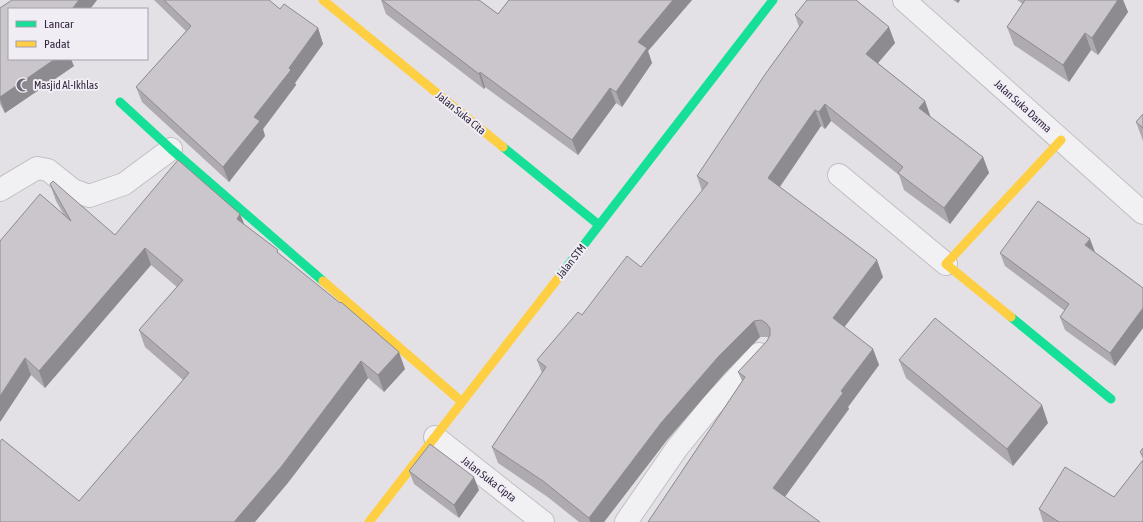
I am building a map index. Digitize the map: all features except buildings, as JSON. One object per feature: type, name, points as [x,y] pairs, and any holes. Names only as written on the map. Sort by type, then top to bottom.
[{"type":"street","name":"Jalan Suka Cita","points":[[323,0],[599,225]]},
{"type":"street","name":"Jalan STM","points":[[369,522],[773,0]]},
{"type":"street","name":"Jalan Suka Darma","points":[[904,0],[1143,213]]},
{"type":"street","points":[[120,102],[171,149],[462,402]]},
{"type":"street","points":[[946,264],[1061,140]]},
{"type":"street","points":[[0,190],[36,168],[48,170],[73,190],[89,196],[124,184],[171,149]]},
{"type":"street","points":[[839,175],[1111,399]]},
{"type":"street","points":[[626,522],[677,448],[712,404],[764,349]]},
{"type":"street","name":"Jalan Suka Cipta","points":[[435,437],[544,522]]},
{"type":"traffic: fast","points":[[559,277],[773,0]]},
{"type":"traffic: fast","points":[[120,102],[171,149],[323,281]]},
{"type":"traffic: fast","points":[[503,147],[599,225]]},
{"type":"traffic: fast","points":[[1011,317],[1111,399]]},
{"type":"traffic: slow","points":[[323,0],[503,147]]},
{"type":"traffic: slow","points":[[1011,317],[946,264],[1061,140]]},
{"type":"traffic: slow","points":[[369,522],[559,277]]},
{"type":"traffic: slow","points":[[323,281],[462,402]]},
{"type":"place","name":"Masjid Al-Ikhlas","points":[[23,85]]}]
